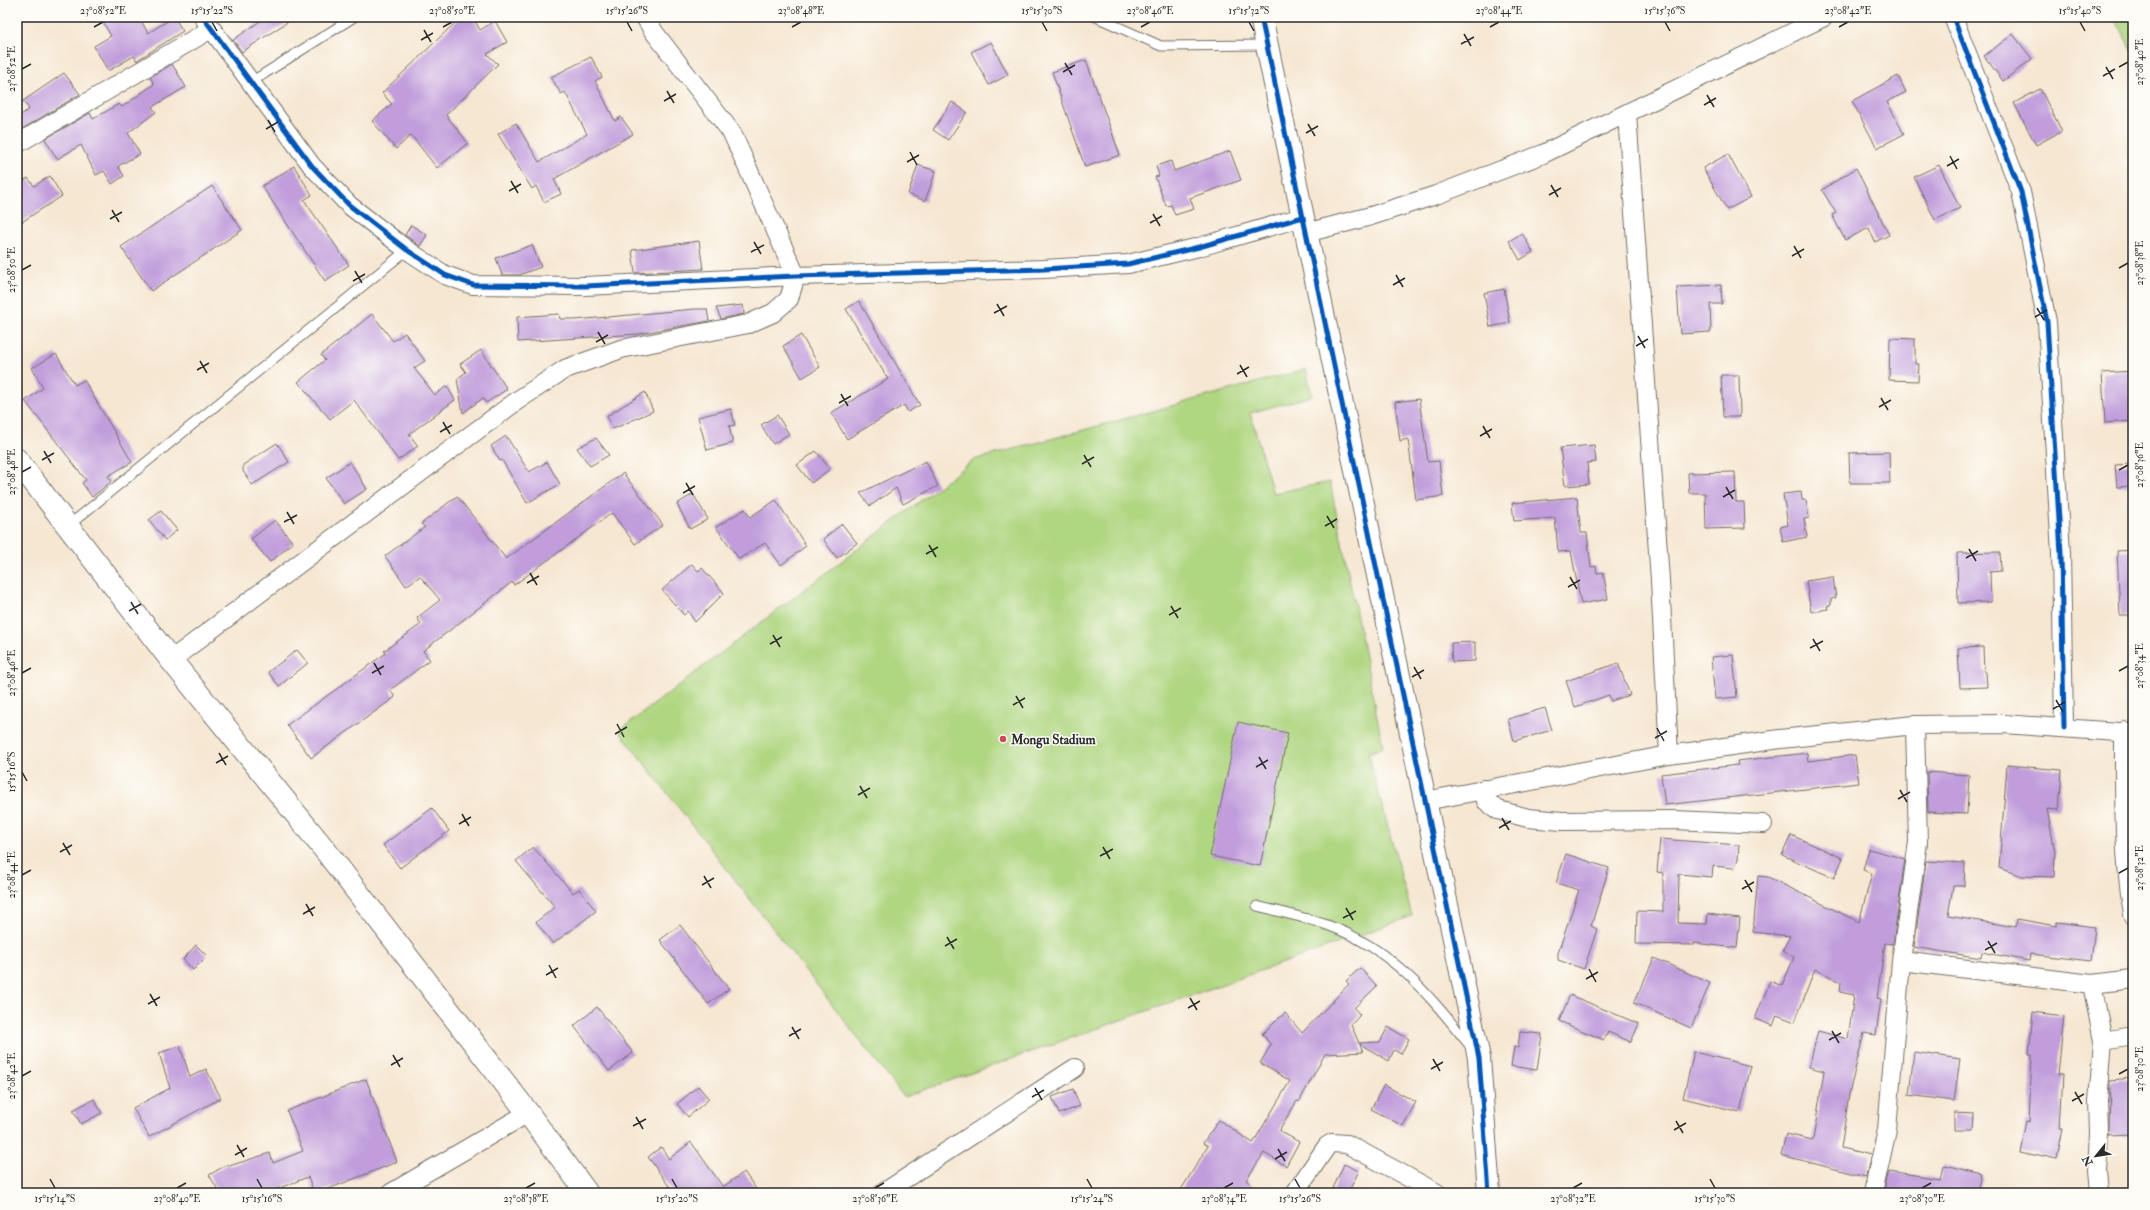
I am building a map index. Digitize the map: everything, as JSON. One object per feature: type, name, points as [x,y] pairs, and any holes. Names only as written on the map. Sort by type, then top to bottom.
[{"type":"street","points":[[172,660],[454,447],[518,400],[565,369],[621,349],[748,324],[772,313],[789,299],[796,276],[732,134],[654,32],[645,17]]},
{"type":"street","points":[[1261,17],[1479,1058],[1489,1193]]},
{"type":"street","points":[[17,144],[207,23],[312,166],[349,206],[406,250],[445,275],[473,285],[585,286],[796,276],[1044,269],[1128,264],[1199,247],[1305,225],[1371,216],[1436,195],[1543,154],[1824,17]]},
{"type":"street","points":[[1953,17],[2021,192],[2047,322],[2061,553],[2064,727]]},
{"type":"street","points":[[1627,114],[1660,580],[1669,755]]},
{"type":"street","points":[[17,460],[172,660],[325,850],[528,1113],[587,1193]]},
{"type":"street","points":[[1425,802],[1483,789],[1669,755],[1780,739],[1915,725],[2004,724],[2128,732],[2124,818],[2128,886],[2133,915]]},
{"type":"street","points":[[1873,1193],[1887,1130],[1901,961],[1918,842],[1915,725]]},
{"type":"street","points":[[1483,789],[1486,801],[1498,810],[1528,818],[1562,822],[1674,820],[1763,824]]},
{"type":"street","points":[[1901,961],[2092,984],[2133,979]]},
{"type":"street","points":[[2092,984],[2103,1041],[2098,1100],[2099,1134],[2097,1170],[2099,1193]]},
{"type":"street","points":[[2103,1041],[2133,1036]]},
{"type":"street","points":[[883,1193],[1075,1068]]},
{"type":"street","points":[[391,1193],[528,1113]]},
{"type":"street","points":[[1295,1193],[1327,1146],[1339,1142],[1347,1144],[1437,1193]]},
{"type":"lane","points":[[251,82],[354,17]]},
{"type":"lane","points":[[1096,17],[1161,46],[1266,45]]},
{"type":"lane","points":[[68,526],[406,250]]},
{"type":"lane","points":[[1257,906],[1327,925],[1356,937],[1379,950],[1409,974],[1441,1010],[1479,1058]]},
{"type":"green space","points":[[2113,17],[2133,17],[2133,52]]},
{"type":"green space","name":"Mongu Stadium","points":[[1306,369],[1312,396],[1250,413],[1273,493],[1330,482],[1383,747],[1368,753],[1412,916],[904,1097],[619,731],[974,460]]},
{"type":"building","points":[[100,17],[139,17],[148,33],[174,17],[183,31],[137,61],[134,56],[108,71],[94,46],[111,36]]},
{"type":"building","points":[[266,17],[295,17],[242,52],[233,40]]},
{"type":"building","points":[[461,17],[473,17],[480,30],[495,21],[507,42],[487,54],[498,64],[446,115],[468,143],[437,168],[411,135],[396,149],[372,121],[392,104],[382,93]]},
{"type":"building","points":[[2013,34],[2032,59],[2003,81],[1984,56]]},
{"type":"building","points":[[991,42],[1008,75],[989,85],[971,52]]},
{"type":"building","points":[[591,57],[602,77],[595,81],[615,121],[621,117],[633,134],[554,179],[561,194],[544,202],[536,186],[532,189],[498,134],[516,123],[539,162],[587,134],[565,92],[561,94],[551,77]]},
{"type":"building","points":[[1086,60],[1120,155],[1085,167],[1052,72]]},
{"type":"building","points":[[172,64],[186,87],[152,107],[156,112],[128,133],[140,154],[118,166],[124,176],[112,184],[104,171],[96,175],[81,145],[57,159],[45,139],[90,113],[93,119],[119,104],[122,107],[154,84],[150,77]]},
{"type":"building","points":[[64,73],[80,94],[17,132],[17,118],[29,109],[23,101]]},
{"type":"building","points":[[1898,76],[1906,92],[1887,102],[1904,134],[1877,148],[1852,101]]},
{"type":"building","points":[[2040,89],[2062,131],[2036,145],[2014,103]]},
{"type":"building","points":[[952,102],[967,112],[948,140],[933,130]]},
{"type":"building","points":[[1230,151],[1241,180],[1190,198],[1194,209],[1175,215],[1171,205],[1166,206],[1155,177],[1159,176],[1156,166],[1171,161],[1174,171]]},
{"type":"building","points":[[1728,154],[1751,197],[1727,210],[1703,168]]},
{"type":"building","points":[[918,165],[936,171],[925,201],[908,194]]},
{"type":"building","points":[[1939,165],[1960,208],[1935,220],[1914,177]]},
{"type":"building","points":[[294,166],[312,195],[304,200],[349,265],[325,281],[262,186]]},
{"type":"building","points":[[1856,168],[1889,235],[1875,242],[1869,228],[1845,240],[1832,215],[1836,213],[1822,190]]},
{"type":"building","points":[[50,176],[62,196],[17,225],[17,185],[28,178],[34,186]]},
{"type":"building","points":[[212,186],[242,230],[151,291],[121,247]]},
{"type":"building","points":[[411,225],[427,235],[420,246],[405,235]]},
{"type":"building","points":[[1522,233],[1533,252],[1520,260],[1509,241]]},
{"type":"building","points":[[699,241],[703,269],[635,273],[632,250]]},
{"type":"building","points":[[532,245],[541,267],[519,275],[502,275],[496,258]]},
{"type":"building","points":[[1721,285],[1722,304],[1710,304],[1711,332],[1680,334],[1677,287]]},
{"type":"building","points":[[1504,289],[1510,323],[1490,327],[1484,293]]},
{"type":"building","points":[[859,301],[920,405],[908,412],[904,405],[847,439],[831,413],[888,379],[846,309]]},
{"type":"building","points":[[743,305],[744,314],[721,319],[716,308]]},
{"type":"building","points":[[707,309],[709,321],[638,334],[518,342],[517,317],[559,314],[560,319],[575,320]]},
{"type":"building","points":[[372,314],[393,341],[405,333],[425,361],[414,368],[435,395],[447,386],[455,400],[409,434],[418,446],[398,460],[354,400],[330,419],[298,382],[325,360],[321,355]]},
{"type":"building","points":[[801,335],[820,367],[802,378],[783,346]]},
{"type":"building","points":[[1890,338],[1915,339],[1915,364],[1919,364],[1918,381],[1889,380]]},
{"type":"building","points":[[481,350],[507,389],[486,403],[483,398],[463,413],[457,379],[466,372],[460,364]]},
{"type":"building","points":[[56,354],[75,385],[84,380],[132,462],[108,476],[112,481],[92,497],[82,483],[86,480],[25,401],[43,388],[32,368]]},
{"type":"building","points":[[2133,371],[2133,421],[2105,423],[2102,373]]},
{"type":"building","points":[[1721,375],[1739,375],[1740,417],[1723,417]]},
{"type":"building","points":[[645,392],[653,411],[613,429],[607,416]]},
{"type":"building","points":[[1419,399],[1428,462],[1439,461],[1443,496],[1416,500],[1408,439],[1400,441],[1395,402]]},
{"type":"building","points":[[731,409],[735,425],[729,426],[733,443],[707,450],[698,417]]},
{"type":"building","points":[[777,415],[789,434],[773,444],[761,425]]},
{"type":"building","points":[[506,436],[529,472],[547,462],[560,484],[527,503],[502,460],[500,461],[491,446]]},
{"type":"building","points":[[596,438],[609,455],[590,466],[577,448]]},
{"type":"building","points":[[277,443],[289,462],[252,485],[243,471],[243,465]]},
{"type":"building","points":[[1594,445],[1596,462],[1587,463],[1589,484],[1565,486],[1560,448]]},
{"type":"building","points":[[816,451],[830,469],[811,483],[797,465]]},
{"type":"building","points":[[1889,452],[1890,483],[1850,483],[1849,453]]},
{"type":"building","points":[[926,461],[938,486],[903,504],[896,488],[870,506],[860,493]]},
{"type":"building","points":[[350,462],[367,489],[344,504],[326,478]]},
{"type":"building","points":[[2133,464],[2133,486],[2117,487],[2115,465]]},
{"type":"building","points":[[1735,472],[1736,502],[1744,502],[1745,528],[1706,529],[1705,493],[1689,493],[1688,473]]},
{"type":"building","points":[[623,473],[663,525],[635,544],[612,513],[514,585],[512,582],[423,651],[430,660],[390,690],[395,697],[311,758],[287,725],[386,653],[384,651],[421,624],[417,618],[440,600],[420,576],[406,586],[385,556],[425,527],[421,524],[457,496],[506,559]]},
{"type":"building","points":[[1801,492],[1802,500],[1806,500],[1809,518],[1804,519],[1807,537],[1783,542],[1780,527],[1788,525],[1783,494]]},
{"type":"building","points":[[693,494],[708,519],[690,529],[677,504]]},
{"type":"building","points":[[1577,497],[1581,533],[1587,533],[1591,567],[1596,566],[1597,573],[1603,572],[1608,599],[1581,604],[1571,551],[1558,552],[1555,518],[1514,521],[1512,503]]},
{"type":"building","points":[[776,500],[806,546],[781,565],[765,543],[739,559],[716,527],[745,509],[750,517]]},
{"type":"building","points":[[161,511],[177,530],[165,540],[149,520]]},
{"type":"building","points":[[275,520],[293,543],[270,562],[251,539]]},
{"type":"building","points":[[842,524],[857,543],[837,558],[823,539]]},
{"type":"building","points":[[2133,550],[2133,615],[2120,615],[2117,551]]},
{"type":"building","points":[[2000,552],[2001,571],[1990,572],[1991,602],[1958,603],[1957,553]]},
{"type":"building","points":[[692,564],[698,571],[702,568],[724,593],[695,622],[688,611],[684,615],[662,590]]},
{"type":"building","points":[[1833,577],[1836,598],[1831,599],[1831,605],[1827,606],[1828,609],[1811,612],[1806,581]]},
{"type":"building","points":[[1475,642],[1475,661],[1452,662],[1451,643]]},
{"type":"building","points":[[1983,647],[1984,672],[1986,672],[1987,687],[1960,688],[1958,648]]},
{"type":"building","points":[[297,650],[308,663],[279,686],[268,672]]},
{"type":"building","points":[[1733,655],[1737,697],[1715,699],[1711,657]]},
{"type":"building","points":[[1618,663],[1630,695],[1611,701],[1609,695],[1575,707],[1566,681]]},
{"type":"building","points":[[1545,708],[1552,730],[1514,741],[1508,719]]},
{"type":"building","points":[[1238,722],[1288,733],[1260,866],[1210,856]]},
{"type":"building","points":[[1807,753],[1808,761],[1855,755],[1859,783],[1665,805],[1661,774],[1738,765],[1737,761]]},
{"type":"building","points":[[2007,765],[2062,770],[2059,810],[2047,809],[2055,852],[2054,877],[2021,876],[1999,868]]},
{"type":"building","points":[[1927,772],[1969,775],[1967,814],[1928,812]]},
{"type":"building","points":[[432,808],[449,831],[400,868],[383,845]]},
{"type":"building","points":[[1791,835],[1843,858],[1834,878],[1782,855]]},
{"type":"building","points":[[1660,839],[1739,845],[1738,859],[1734,868],[1713,866],[1712,877],[1679,874],[1678,923],[1707,924],[1708,914],[1740,918],[1737,948],[1694,943],[1694,945],[1636,944],[1637,911],[1663,912],[1663,873],[1657,872]]},
{"type":"building","points":[[533,847],[573,893],[579,889],[596,911],[553,944],[536,922],[555,907],[516,861]]},
{"type":"building","points":[[1869,849],[1905,859],[1893,944],[1885,943],[1877,998],[1881,999],[1876,1035],[1864,1033],[1849,1094],[1841,1148],[1871,1155],[1866,1177],[1781,1155],[1786,1134],[1813,1140],[1824,1071],[1809,1067],[1818,1031],[1848,1039],[1854,995],[1840,992],[1841,982],[1815,969],[1795,1022],[1777,1015],[1773,1026],[1755,1019],[1770,981],[1782,986],[1794,957],[1782,951],[1790,936],[1753,932],[1758,876],[1768,877],[1859,922],[1872,873],[1863,870]]},
{"type":"building","points":[[1566,854],[1609,868],[1591,926],[1597,929],[1584,969],[1558,960],[1558,953],[1579,890],[1556,883]]},
{"type":"building","points":[[1926,861],[1965,863],[1964,886],[1953,886],[1948,916],[2016,927],[2017,919],[2057,926],[2057,922],[2095,927],[2091,961],[2030,954],[2029,961],[1982,952],[1981,958],[1914,947]]},
{"type":"building","points":[[680,925],[729,989],[708,1004],[660,940]]},
{"type":"building","points":[[196,945],[207,956],[193,970],[183,959]]},
{"type":"building","points":[[1654,958],[1710,983],[1691,1028],[1634,1003]]},
{"type":"building","points":[[1360,968],[1377,986],[1354,1008],[1360,1015],[1351,1025],[1359,1043],[1380,1042],[1388,1027],[1409,1039],[1401,1054],[1394,1050],[1389,1061],[1360,1044],[1363,1052],[1325,1054],[1299,1102],[1297,1101],[1281,1127],[1280,1131],[1299,1142],[1286,1166],[1264,1153],[1246,1180],[1259,1193],[1179,1193],[1208,1146],[1203,1143],[1219,1120],[1253,1143],[1290,1081],[1260,1063],[1271,1045],[1262,1034],[1285,1013],[1302,1033],[1349,984],[1346,981]]},
{"type":"building","points":[[1570,995],[1639,1024],[1631,1042],[1608,1032],[1604,1040],[1559,1021]]},
{"type":"building","points":[[597,1007],[633,1053],[609,1071],[574,1026]]},
{"type":"building","points":[[2033,1012],[2064,1016],[2058,1074],[2063,1074],[2060,1128],[2063,1128],[2057,1159],[2020,1151],[2026,1121],[2029,1122],[2032,1054],[2029,1054]]},
{"type":"building","points":[[1520,1032],[1542,1034],[1537,1070],[1511,1066],[1514,1047],[1518,1047]]},
{"type":"building","points":[[180,1046],[190,1077],[206,1069],[221,1098],[149,1137],[133,1108],[170,1088],[159,1053]]},
{"type":"building","points":[[1694,1052],[1751,1066],[1740,1112],[1683,1098]]},
{"type":"building","points":[[1914,1052],[1960,1059],[1954,1101],[1909,1095]]},
{"type":"building","points":[[2133,1078],[2133,1135],[2109,1136],[2110,1080]]},
{"type":"building","points":[[366,1079],[397,1162],[318,1193],[314,1193],[308,1177],[266,1193],[220,1193],[209,1175],[228,1164],[229,1166],[270,1153],[273,1163],[303,1151],[287,1111]]},
{"type":"building","points":[[1384,1085],[1416,1102],[1403,1126],[1371,1109]]},
{"type":"building","points":[[698,1086],[709,1099],[688,1117],[677,1104]]},
{"type":"building","points":[[1073,1089],[1080,1106],[1059,1114],[1052,1097]]},
{"type":"building","points":[[94,1099],[102,1113],[81,1124],[73,1110]]},
{"type":"building","points":[[1954,1113],[1974,1114],[1973,1130],[1954,1130]]},
{"type":"building","points":[[691,1142],[723,1187],[744,1172],[759,1193],[674,1193],[648,1157],[661,1147],[669,1159]]},
{"type":"building","points":[[1344,1164],[1359,1171],[1348,1193],[1331,1193]]},
{"type":"building","points":[[1943,1166],[1983,1175],[1979,1193],[1906,1193],[1884,1190],[1889,1171],[1940,1179]]},
{"type":"cycle path","points":[[203,17],[312,166],[349,205],[407,250],[445,275],[473,285],[585,286],[796,276],[1044,269],[1128,264],[1199,247],[1303,217]]},
{"type":"cycle path","points":[[1261,17],[1479,1058],[1489,1193]]},
{"type":"cycle path","points":[[1953,17],[2021,192],[2047,322],[2061,553],[2064,727]]},
{"type":"place","name":"Mongu Stadium","points":[[1003,739]]}]
